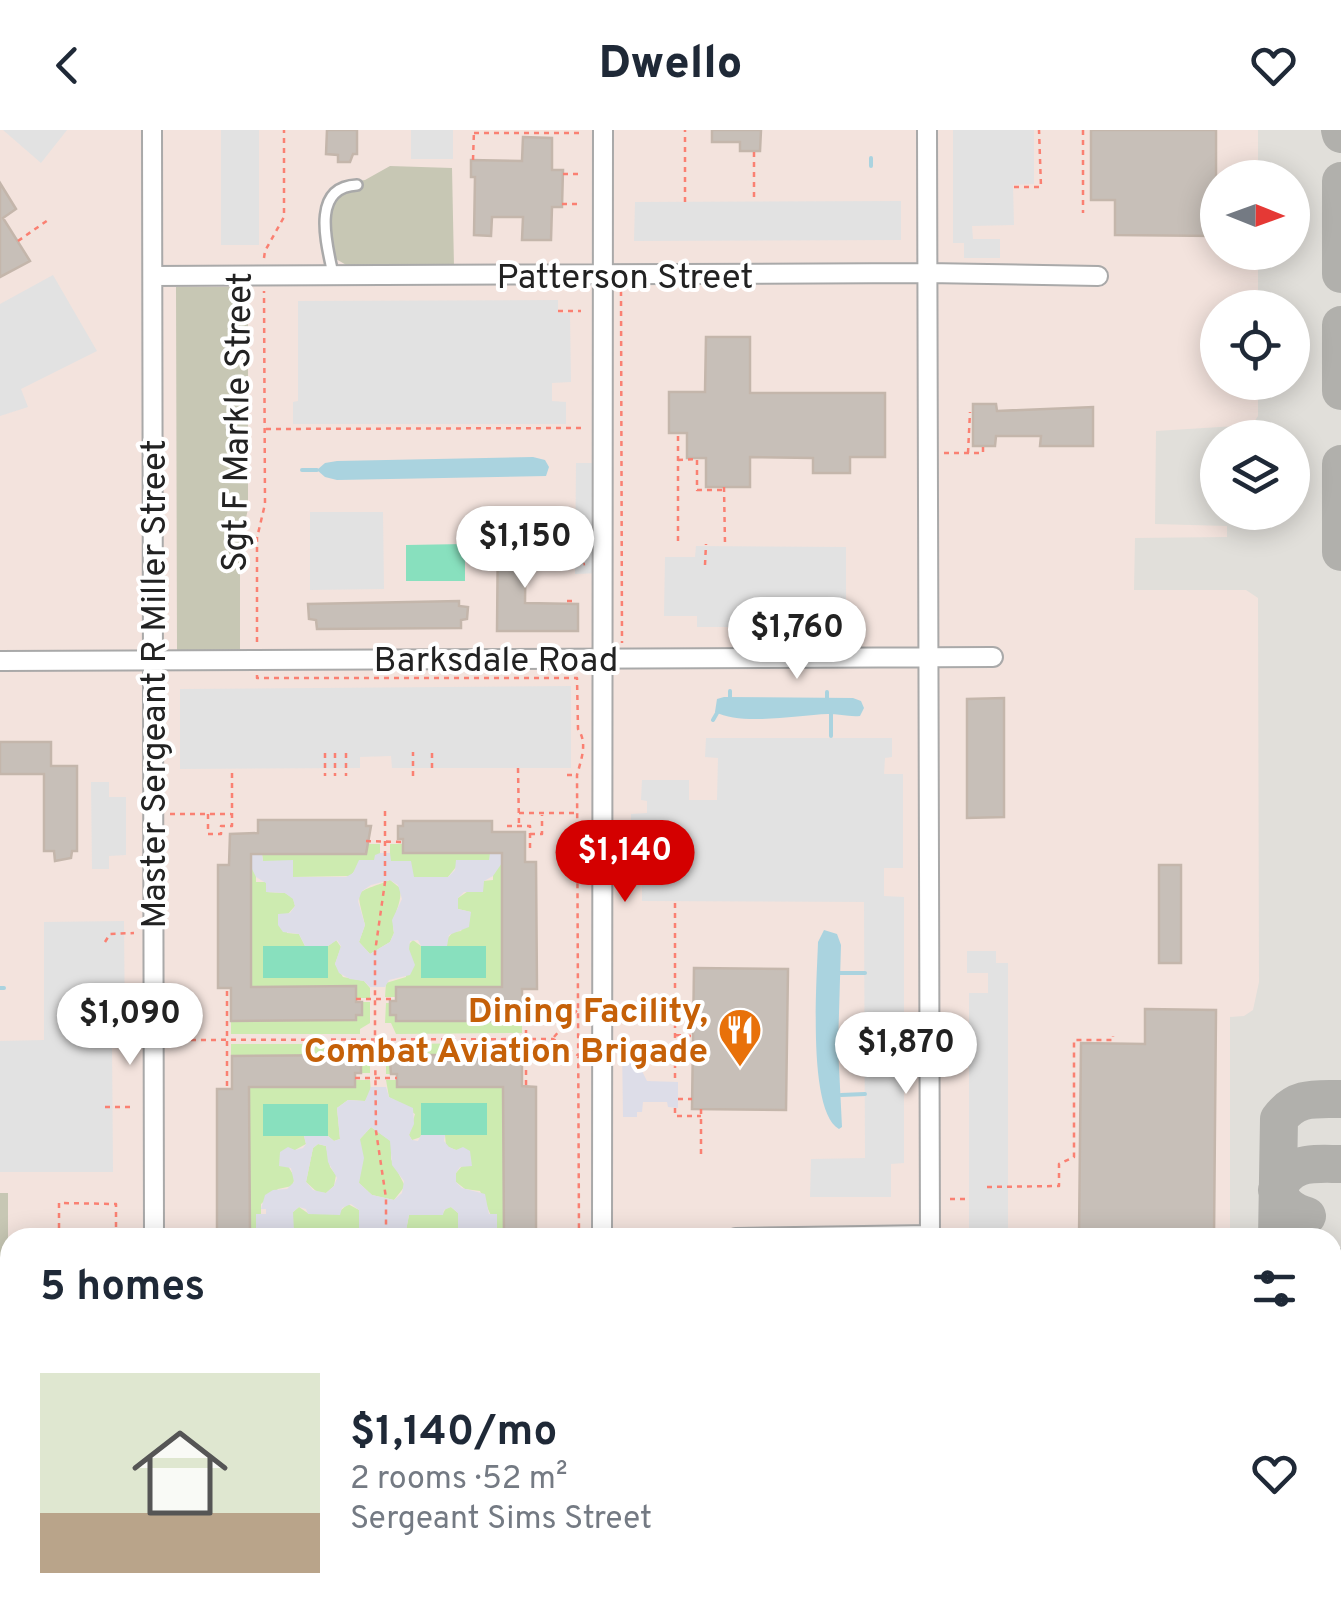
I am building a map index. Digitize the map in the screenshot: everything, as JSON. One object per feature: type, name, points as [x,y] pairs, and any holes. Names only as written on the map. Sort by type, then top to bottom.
[{"type":"street","name":"Master Sergeant R Miller Street","points":[[152,130],[154,1228]]},
{"type":"street","points":[[602,130],[602,1228]]},
{"type":"street","points":[[927,130],[930,1228]]},
{"type":"street","name":"Patterson Street","points":[[152,276],[1098,276]]},
{"type":"street","name":"Barksdale Road","points":[[0,661],[993,657]]},
{"type":"lane","points":[[334,277],[324,213],[335,192],[346,185],[357,185]]},
{"type":"path","name":"Sgt F Markle Street","points":[[257,660],[258,538],[265,504],[264,251],[284,217],[284,130]]},
{"type":"path","points":[[685,130],[685,202]]},
{"type":"path","points":[[1014,187],[1041,187],[1039,130]]},
{"type":"path","points":[[1083,130],[1084,213]]},
{"type":"path","points":[[473,160],[474,132],[579,133]]},
{"type":"path","points":[[754,152],[754,202]]},
{"type":"path","points":[[563,174],[579,174]]},
{"type":"path","points":[[562,204],[578,204]]},
{"type":"path","points":[[18,241],[48,220]]},
{"type":"path","points":[[622,290],[622,643]]},
{"type":"path","points":[[558,311],[581,311]]},
{"type":"path","points":[[968,452],[970,412]]},
{"type":"path","points":[[264,430],[581,428]]},
{"type":"path","points":[[678,436],[678,544]]},
{"type":"path","points":[[928,453],[984,453],[984,446]]},
{"type":"path","points":[[678,460],[697,460],[697,490],[724,488],[725,544]]},
{"type":"path","points":[[706,544],[706,565]]},
{"type":"path","points":[[534,566],[553,569],[570,565]]},
{"type":"path","points":[[567,601],[577,601]]},
{"type":"path","points":[[257,660],[257,678],[578,678],[578,729],[583,736],[583,760],[577,775],[579,1228]]},
{"type":"path","points":[[432,751],[432,768]]},
{"type":"path","points":[[413,752],[413,776]]},
{"type":"path","points":[[325,753],[325,776]]},
{"type":"path","points":[[335,753],[335,776]]},
{"type":"path","points":[[346,753],[346,776]]},
{"type":"path","points":[[518,768],[519,826]]},
{"type":"path","points":[[208,814],[208,834],[221,834],[222,826],[232,826],[232,769]]},
{"type":"path","points":[[567,775],[577,775]]},
{"type":"path","points":[[386,811],[385,882],[375,952],[376,1131],[386,1198],[386,1228]]},
{"type":"path","points":[[519,813],[578,812]]},
{"type":"path","points":[[530,834],[542,834],[542,813]]},
{"type":"path","points":[[170,814],[232,814]]},
{"type":"path","points":[[507,826],[530,826],[530,850]]},
{"type":"path","points":[[366,841],[403,842]]},
{"type":"path","points":[[675,903],[675,1082]]},
{"type":"path","points":[[105,942],[110,934],[134,933]]},
{"type":"path","points":[[226,1086],[227,991]]},
{"type":"path","points":[[526,998],[526,1085]]},
{"type":"path","points":[[356,999],[396,999]]},
{"type":"path","points":[[553,1039],[578,1008]]},
{"type":"path","points":[[675,1035],[693,1036]]},
{"type":"path","points":[[987,1187],[1059,1186],[1059,1164],[1074,1157],[1074,1040],[1113,1040],[1113,1036]]},
{"type":"path","points":[[171,1040],[553,1039],[578,1056],[602,1057]]},
{"type":"path","points":[[355,1078],[397,1078]]},
{"type":"path","points":[[678,1099],[692,1100]]},
{"type":"path","points":[[105,1107],[134,1106]]},
{"type":"path","points":[[675,1108],[675,1116],[701,1116]]},
{"type":"path","points":[[701,1109],[702,1156]]},
{"type":"path","points":[[950,1199],[969,1199]]},
{"type":"path","points":[[60,1228],[59,1204],[116,1204],[116,1228]]},
{"type":"shaded area","points":[[0,130],[1341,130],[1341,1228],[0,1228]]},
{"type":"shaded area","points":[[3,130],[67,130],[41,163]]},
{"type":"shaded area","points":[[221,130],[259,130],[259,245],[221,245]]},
{"type":"shaded area","points":[[411,130],[453,130],[453,159],[411,159]]},
{"type":"shaded area","points":[[953,130],[1034,130],[1034,184],[1013,185],[1014,225],[972,226],[973,239],[1000,239],[1000,258],[964,258],[964,243],[953,243]]},
{"type":"shaded area","points":[[1258,130],[1341,130],[1341,1228],[1230,1228],[1230,1017],[1244,1016],[1253,1010],[1259,982],[1258,598],[1246,590],[1134,590],[1135,538],[1227,537],[1227,530],[1310,530],[1310,420],[1255,420],[1258,400],[1310,400],[1310,290],[1258,290],[1258,270],[1310,270],[1310,160],[1258,160]]},
{"type":"shaded area","points":[[390,166],[452,168],[454,266],[348,266],[336,259],[328,231],[330,208],[346,190],[357,188],[357,181]]},
{"type":"shaded area","points":[[901,201],[901,240],[634,241],[635,202]]},
{"type":"shaded area","points":[[53,275],[97,351],[21,389],[28,407],[0,416],[0,304]]},
{"type":"shaded area","points":[[176,287],[248,287],[248,509],[240,544],[240,650],[177,650]]},
{"type":"shaded area","points":[[558,300],[558,313],[570,313],[571,382],[552,383],[552,401],[566,402],[566,424],[293,424],[293,402],[298,401],[298,301]]},
{"type":"shaded area","points":[[1200,428],[1200,525],[1155,524],[1156,431]]},
{"type":"shaded area","points":[[576,463],[602,463],[601,573],[575,574]]},
{"type":"shaded area","points":[[310,512],[383,512],[384,589],[310,590]]},
{"type":"shaded area","points":[[696,546],[846,547],[846,627],[697,627],[697,616],[664,616],[665,557],[695,557]]},
{"type":"shaded area","points":[[571,686],[571,768],[392,768],[391,756],[360,757],[360,768],[180,769],[180,689]]},
{"type":"shaded area","points":[[706,738],[892,738],[892,757],[885,758],[884,774],[903,774],[903,868],[884,868],[884,896],[904,897],[904,1163],[891,1164],[891,1197],[810,1197],[811,1159],[865,1158],[864,902],[642,901],[647,868],[631,867],[631,814],[647,813],[647,801],[641,800],[642,780],[689,780],[689,800],[717,800],[718,758],[705,757]]},
{"type":"shaded area","points":[[91,782],[109,782],[109,797],[126,797],[126,855],[109,856],[109,869],[92,869]]},
{"type":"shaded area","points":[[390,853],[391,861],[411,861],[414,877],[448,877],[455,870],[456,860],[489,860],[490,853],[501,853],[502,863],[484,881],[483,892],[464,892],[458,898],[458,909],[471,912],[469,927],[449,935],[447,946],[421,946],[418,940],[410,941],[415,965],[410,975],[389,980],[385,987],[370,987],[339,973],[335,964],[341,946],[337,940],[328,946],[305,946],[299,934],[283,932],[278,914],[290,913],[295,906],[293,899],[285,893],[266,892],[266,883],[256,877],[251,867],[251,854],[262,854],[263,861],[293,860],[293,877],[346,877],[353,873],[359,860],[374,860],[375,855]],"holes":[[[390,880],[398,885],[402,899],[392,920],[394,933],[390,942],[370,954],[359,942],[365,925],[358,901],[362,891]]]},
{"type":"shaded area","points":[[124,921],[125,1040],[112,1041],[113,1172],[0,1172],[0,1041],[44,1040],[44,922]]},
{"type":"shaded area","points":[[967,951],[996,951],[996,963],[1008,963],[1008,1228],[969,1228],[969,993],[988,993],[988,973],[967,973]]},
{"type":"shaded area","points":[[622,1045],[632,1045],[632,1050],[637,1050],[637,1071],[642,1071],[647,1081],[678,1082],[678,1108],[668,1107],[667,1102],[643,1102],[637,1117],[623,1117]]},
{"type":"shaded area","points":[[371,1087],[386,1087],[389,1097],[413,1108],[414,1124],[409,1135],[412,1140],[418,1141],[421,1135],[445,1135],[449,1147],[470,1151],[472,1166],[460,1167],[456,1182],[462,1188],[485,1194],[489,1214],[497,1214],[497,1228],[458,1228],[458,1213],[451,1207],[443,1215],[409,1215],[407,1228],[359,1228],[359,1210],[351,1204],[342,1208],[340,1215],[308,1214],[299,1207],[293,1212],[294,1228],[256,1228],[256,1214],[266,1214],[266,1209],[261,1209],[265,1195],[287,1189],[294,1182],[291,1168],[279,1166],[280,1152],[288,1147],[303,1148],[304,1136],[340,1139],[337,1108],[348,1100],[365,1101]],"holes":[[[371,1127],[390,1141],[392,1165],[404,1181],[402,1193],[394,1200],[372,1195],[359,1183],[364,1158],[360,1139]],[[318,1144],[326,1146],[328,1162],[337,1178],[326,1193],[313,1190],[306,1182],[313,1148]]]},
{"type":"shaded area","points":[[0,1193],[8,1193],[8,1228],[0,1228]]},
{"type":"green space","points":[[465,544],[465,581],[406,581],[406,545]]},
{"type":"green space","points":[[367,844],[380,844],[380,855],[359,866],[350,876],[292,877],[292,861],[263,861],[262,854],[366,854]]},
{"type":"green space","points":[[390,844],[403,844],[403,852],[490,853],[490,860],[456,867],[448,877],[413,877],[410,861],[390,861]]},
{"type":"green space","points":[[499,863],[502,987],[396,987],[396,997],[385,997],[386,983],[406,977],[408,945],[413,940],[421,946],[422,978],[486,946],[447,946],[447,939],[453,932],[461,931],[471,912],[458,909],[458,898],[483,881],[493,880]]},
{"type":"green space","points":[[251,867],[256,872],[256,882],[266,882],[266,892],[285,893],[293,898],[295,906],[288,914],[287,933],[299,934],[305,946],[263,946],[328,978],[328,946],[336,940],[341,947],[335,964],[343,977],[364,981],[370,988],[370,998],[356,998],[355,986],[251,987]]},
{"type":"green space","points":[[390,880],[400,888],[394,933],[390,942],[370,954],[359,942],[365,925],[360,894]]},
{"type":"green space","points":[[263,946],[328,946],[328,978],[263,978]]},
{"type":"green space","points":[[421,946],[486,946],[486,978],[421,978]]},
{"type":"green space","points":[[362,1002],[370,1002],[370,1023],[360,1029],[360,1034],[231,1034],[231,1021],[355,1020],[356,1015],[362,1014]]},
{"type":"green space","points":[[386,1003],[390,1003],[390,1015],[396,1015],[397,1021],[522,1021],[522,1033],[396,1034],[391,1023],[385,1023]]},
{"type":"green space","points":[[522,1043],[522,1055],[397,1055],[397,1061],[391,1062],[391,1074],[386,1074],[386,1049],[391,1049],[391,1044]]},
{"type":"green space","points":[[231,1044],[360,1044],[360,1049],[370,1054],[370,1073],[361,1073],[361,1062],[355,1061],[355,1055],[231,1056]]},
{"type":"green space","points":[[355,1080],[370,1080],[371,1093],[365,1101],[348,1100],[337,1108],[340,1139],[334,1141],[328,1136],[328,1104],[263,1135],[304,1136],[306,1144],[295,1150],[288,1166],[295,1178],[292,1186],[278,1189],[261,1204],[261,1214],[256,1215],[257,1228],[250,1228],[249,1087],[355,1087]]},
{"type":"green space","points":[[386,1080],[397,1080],[398,1087],[503,1087],[504,1228],[497,1228],[480,1191],[465,1189],[456,1182],[456,1173],[462,1166],[456,1150],[446,1146],[445,1135],[486,1135],[422,1103],[421,1137],[412,1140],[409,1135],[415,1114],[389,1097]]},
{"type":"green space","points":[[421,1103],[487,1103],[487,1135],[421,1135]]},
{"type":"green space","points":[[263,1104],[328,1104],[328,1136],[263,1136]]},
{"type":"green space","points":[[371,1127],[391,1141],[391,1159],[405,1186],[394,1200],[372,1195],[359,1183],[360,1139]]},
{"type":"green space","points":[[318,1144],[326,1146],[330,1167],[336,1175],[334,1186],[326,1193],[317,1192],[306,1182],[313,1148]]},
{"type":"green space","points":[[348,1204],[359,1210],[359,1228],[293,1228],[293,1212],[299,1207],[309,1214],[340,1211]]},
{"type":"green space","points":[[446,1208],[458,1213],[458,1228],[406,1228],[409,1215],[442,1215]]},
{"type":"water","points":[[533,457],[545,460],[549,467],[546,476],[337,480],[317,470],[325,463],[337,461]]},
{"type":"water","points":[[853,698],[861,701],[864,708],[860,716],[740,718],[715,712],[717,699]]},
{"type":"water","points":[[824,930],[837,934],[841,945],[839,1129],[822,1098],[818,1072],[818,942]]},
{"type":"building","points":[[327,130],[357,130],[357,154],[353,154],[350,162],[338,162],[338,155],[326,154]]},
{"type":"building","points":[[712,130],[761,130],[760,151],[740,151],[740,142],[712,142]]},
{"type":"building","points":[[1091,130],[1216,130],[1216,160],[1200,160],[1200,236],[1115,235],[1115,200],[1091,200]]},
{"type":"building","points":[[523,137],[552,138],[552,170],[563,170],[562,207],[552,207],[551,240],[522,240],[523,217],[492,217],[491,236],[474,235],[475,177],[471,177],[471,160],[522,161]]},
{"type":"building","points":[[0,183],[16,209],[3,218],[30,261],[0,277]]},
{"type":"building","points":[[706,337],[750,337],[750,393],[885,393],[885,457],[850,457],[850,473],[813,473],[813,458],[750,457],[750,487],[706,487],[706,458],[687,458],[687,433],[669,433],[669,392],[705,392]]},
{"type":"building","points":[[973,404],[996,404],[997,411],[1093,407],[1093,446],[1040,446],[1041,436],[996,436],[995,446],[973,446]]},
{"type":"building","points":[[498,526],[526,526],[525,603],[578,604],[578,631],[497,631]]},
{"type":"building","points":[[459,601],[459,606],[468,607],[461,628],[317,629],[316,620],[309,619],[308,604]]},
{"type":"building","points":[[1004,698],[1004,817],[967,818],[967,699]]},
{"type":"building","points":[[0,742],[51,742],[51,766],[77,766],[77,851],[72,851],[71,858],[55,861],[54,851],[44,851],[44,774],[0,774]]},
{"type":"building","points":[[258,820],[366,820],[366,826],[371,826],[366,854],[251,854],[251,987],[356,986],[356,1002],[362,1002],[362,1015],[356,1015],[356,1020],[231,1021],[231,988],[218,988],[218,865],[229,865],[230,834],[258,833]]},
{"type":"building","points":[[403,821],[492,821],[492,832],[525,832],[525,862],[536,862],[537,989],[522,989],[522,1021],[396,1021],[396,1015],[390,1015],[396,987],[502,987],[502,853],[403,853],[398,826],[403,826]]},
{"type":"building","points":[[1159,865],[1181,865],[1181,963],[1159,963]]},
{"type":"building","name":"Dining Facility, Combat Aviation Brigade","points":[[694,968],[788,969],[786,1110],[692,1109]]},
{"type":"building","points":[[1145,1009],[1216,1010],[1214,1228],[1079,1228],[1081,1043],[1145,1044]]},
{"type":"building","points":[[355,1055],[355,1061],[361,1061],[361,1073],[355,1073],[355,1087],[249,1087],[250,1228],[217,1228],[217,1089],[232,1089],[232,1056]]},
{"type":"building","points":[[396,1055],[522,1055],[522,1086],[536,1087],[536,1228],[504,1228],[503,1087],[397,1087],[397,1074],[391,1074],[390,1061],[397,1061]]},
{"type":"waterway","points":[[871,158],[871,166]]},
{"type":"waterway","points":[[302,470],[317,470]]},
{"type":"waterway","points":[[730,691],[730,697]]},
{"type":"waterway","points":[[827,692],[827,698]]},
{"type":"waterway","points":[[713,720],[717,713]]},
{"type":"waterway","points":[[831,714],[831,736]]},
{"type":"waterway","points":[[840,973],[865,973]]},
{"type":"waterway","points":[[841,1095],[865,1094]]},
{"type":"taxiway","points":[[1340,130],[1341,134]]},
{"type":"taxiway","points":[[1341,181],[1341,274]]},
{"type":"taxiway","points":[[1341,325],[1341,391]]},
{"type":"taxiway","points":[[1341,464],[1341,552]]},
{"type":"taxiway","points":[[1277,1228],[1279,1119],[1299,1103],[1341,1099]]},
{"type":"taxiway","points":[[1307,1216],[1292,1210],[1282,1200],[1277,1190],[1282,1180],[1303,1166],[1341,1164]]},
{"type":"place","name":"Dining Facility, Combat Aviation Brigade","points":[[740,1068]]}]
